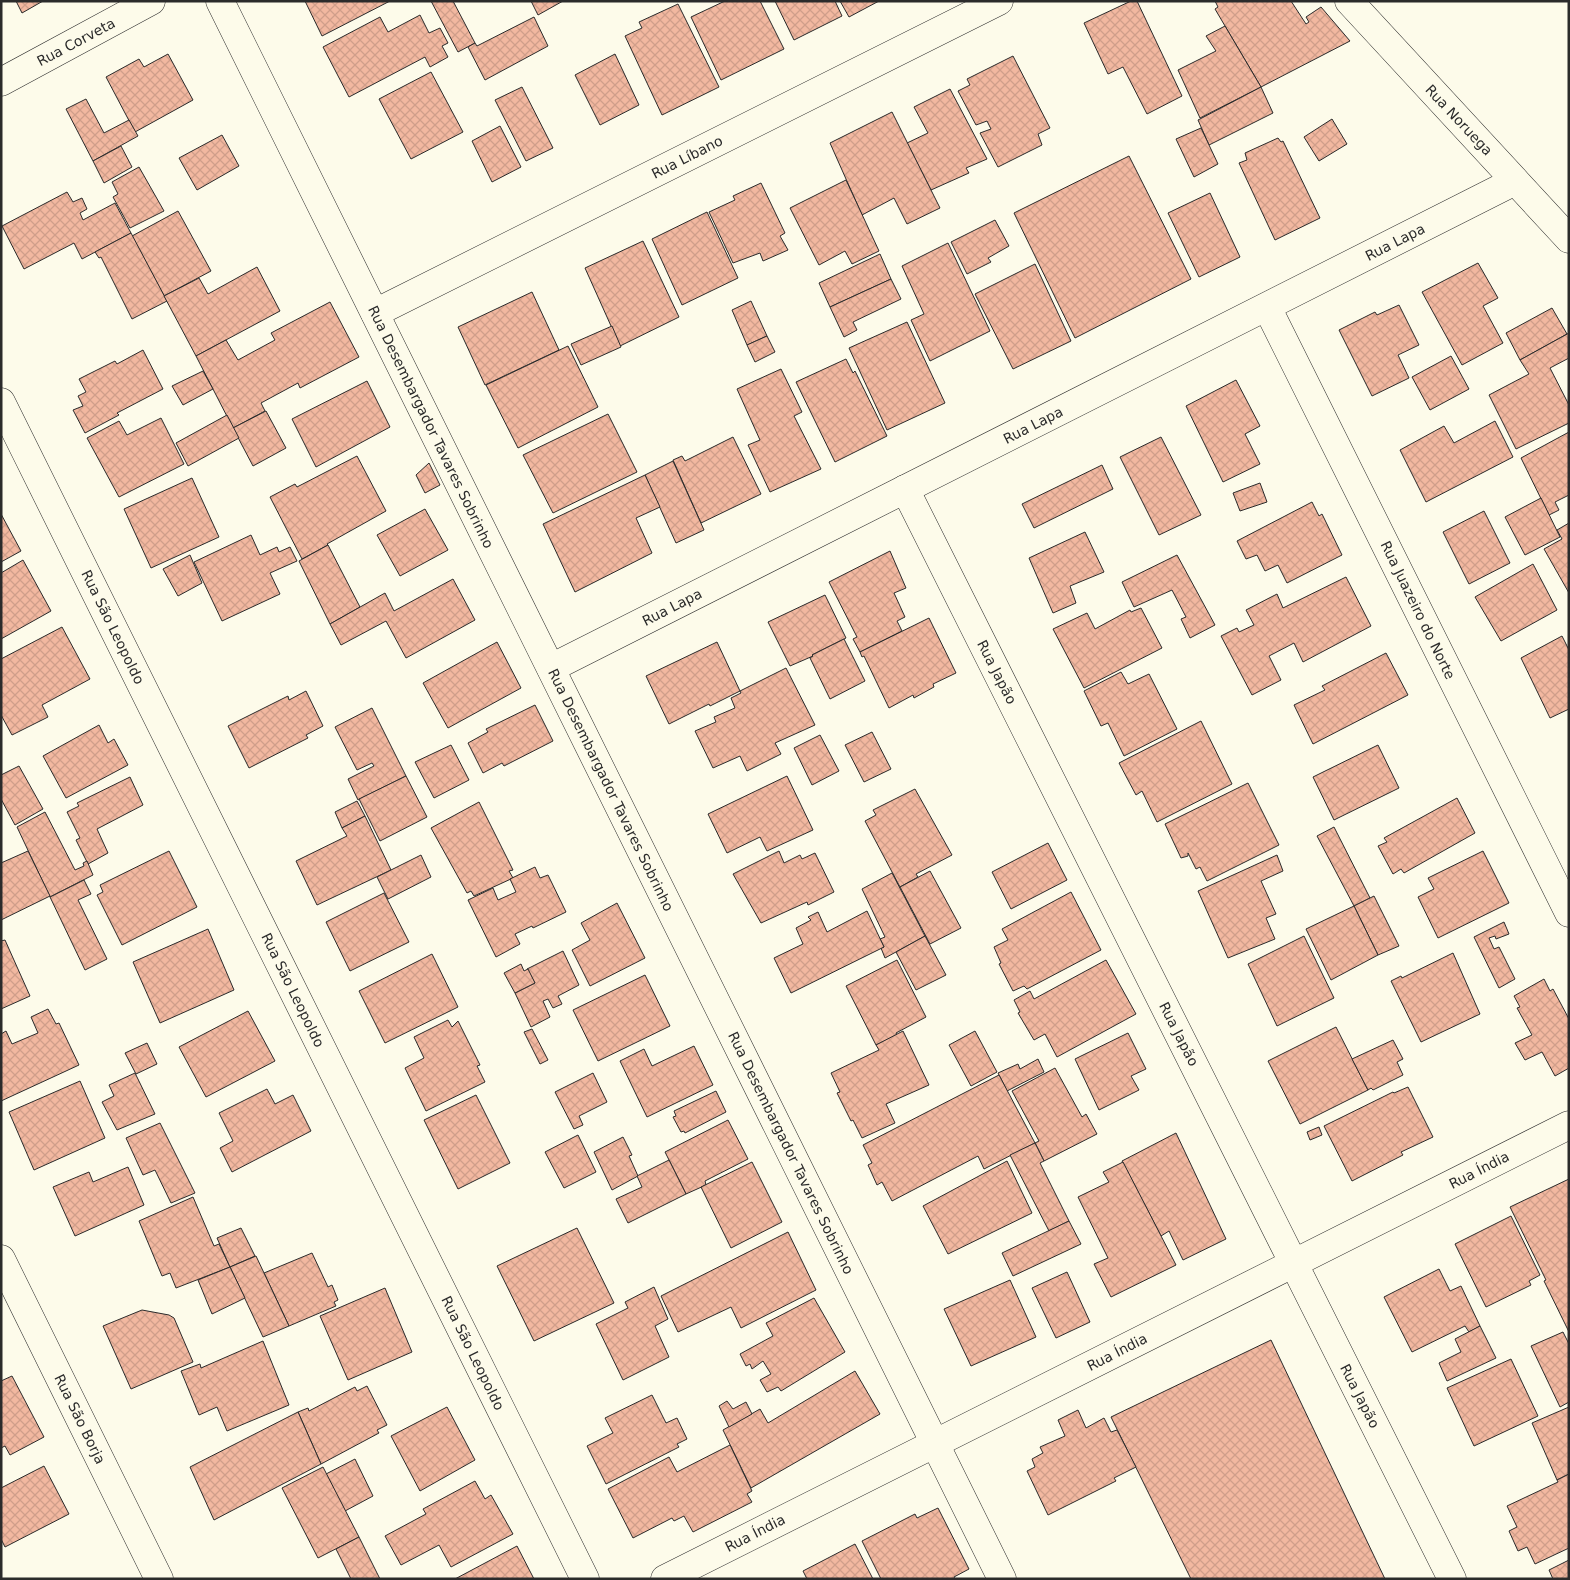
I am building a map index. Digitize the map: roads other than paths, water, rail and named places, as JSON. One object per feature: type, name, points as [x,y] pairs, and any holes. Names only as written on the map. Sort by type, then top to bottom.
[{"type":"street","name":"Rua Corveta","points":[[1,82],[151,1]]},
{"type":"street","name":"Rua Desembargador Tavares Sobrinho","points":[[220,1],[1002,1579]]},
{"type":"street","name":"Rua Líbano","points":[[375,313],[999,1]]},
{"type":"street","name":"Rua Noruega","points":[[1349,1],[1569,239]]},
{"type":"street","name":"Rua Lapa","points":[[551,668],[1515,181]]},
{"type":"street","name":"Rua Juazeiro do Norte","points":[[1267,307],[1569,913]]},
{"type":"street","name":"Rua São Leopoldo","points":[[1,402],[584,1579]]},
{"type":"street","name":"Rua Japão","points":[[905,489],[1452,1579]]},
{"type":"street","name":"Rua Índia","points":[[665,1579],[1569,1125]]},
{"type":"street","name":"Rua São Borja","points":[[1,1259],[159,1579]]}]
